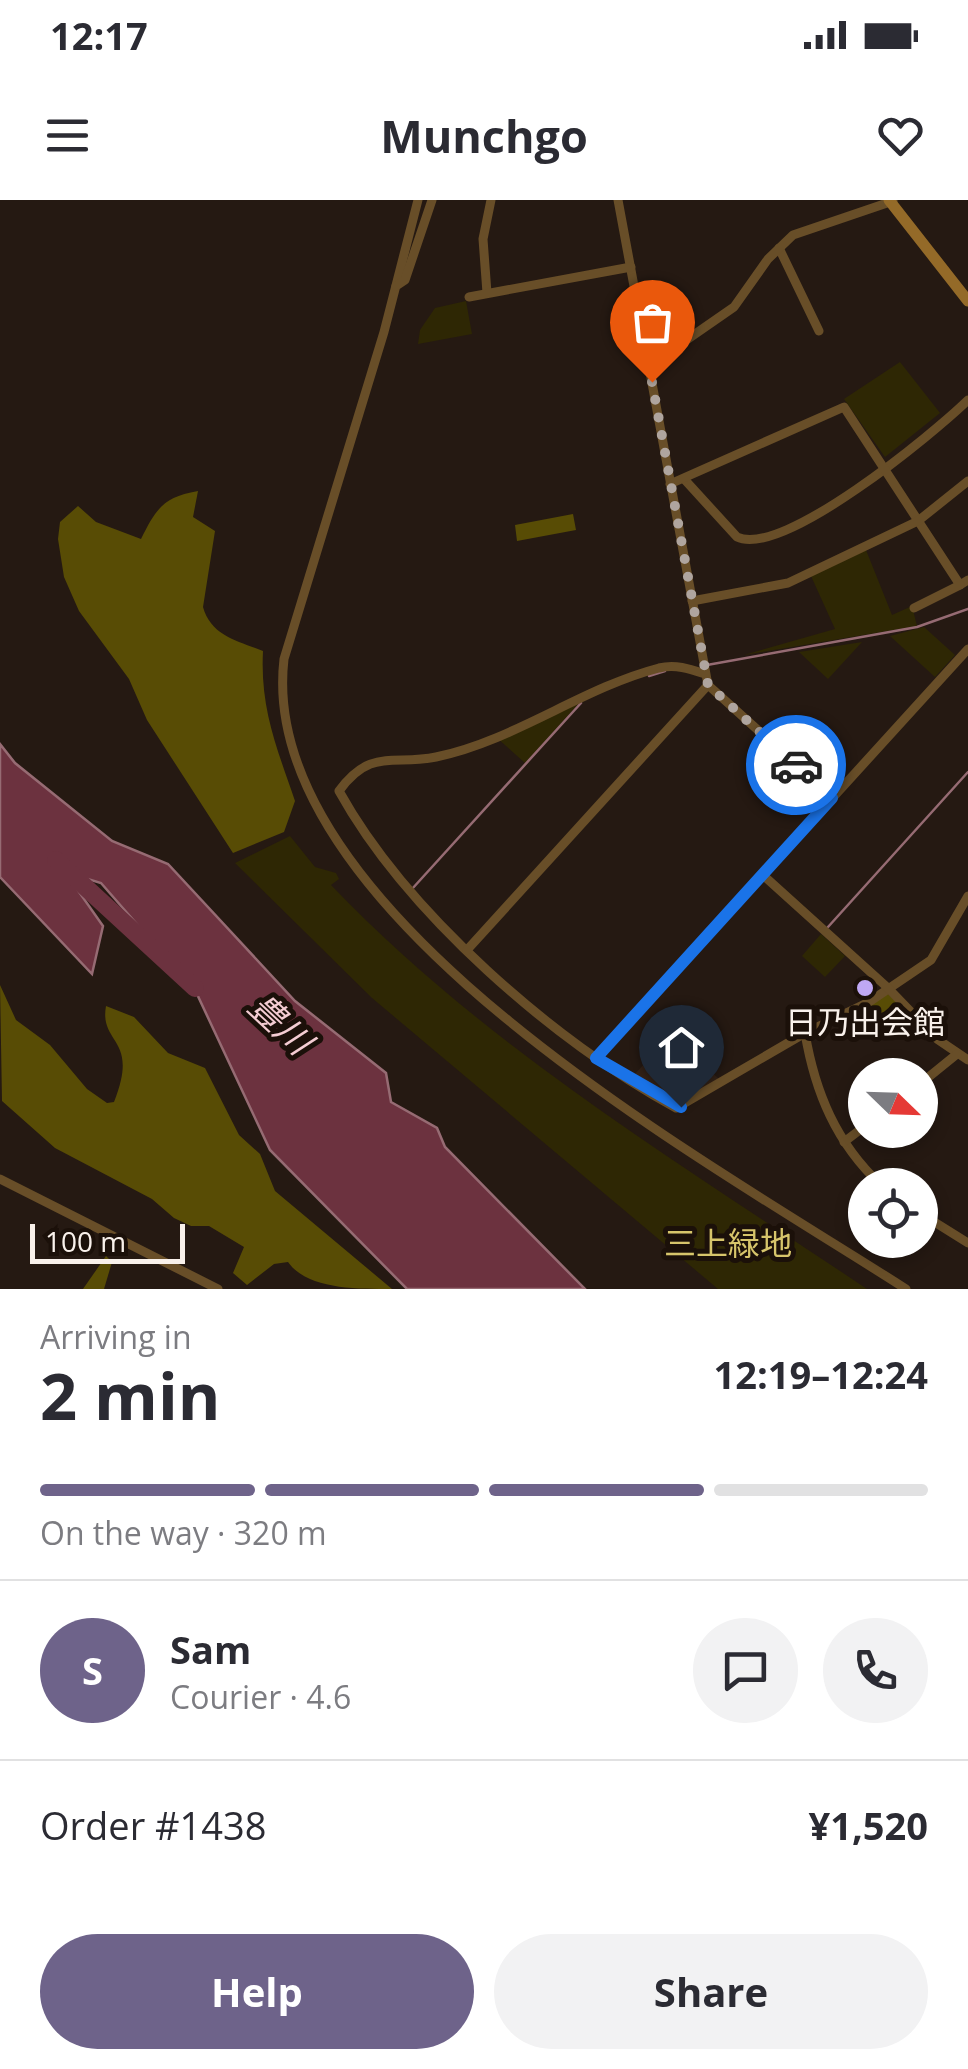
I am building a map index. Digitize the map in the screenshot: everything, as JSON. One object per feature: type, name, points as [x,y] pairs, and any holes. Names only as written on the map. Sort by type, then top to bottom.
[{"type":"main road","points":[[891,201],[968,301]]},
{"type":"street","points":[[418,200],[284,659],[285,714],[308,792],[364,879],[417,940],[486,1002],[666,1133],[906,1289]]},
{"type":"street","points":[[396,286],[405,280],[432,200]]},
{"type":"street","points":[[487,293],[482,240],[491,200]]},
{"type":"street","points":[[618,200],[708,685],[832,798]]},
{"type":"street","points":[[648,360],[672,350],[734,307],[779,248],[798,232],[891,201]]},
{"type":"street","points":[[779,248],[819,331]]},
{"type":"street","points":[[469,297],[630,267]]},
{"type":"street","points":[[685,480],[737,537],[748,541],[798,522],[886,471],[968,400]]},
{"type":"street","points":[[670,484],[841,406],[850,412],[918,521],[964,583],[914,608]]},
{"type":"street","points":[[692,601],[788,583],[918,521],[968,480]]},
{"type":"street","points":[[596,1058],[968,649]]},
{"type":"street","points":[[705,674],[662,667],[614,682],[546,716],[441,756],[387,760],[351,775],[339,791],[362,832],[428,915],[596,1058],[681,1107],[804,1033],[870,1002],[931,960],[968,896]]},
{"type":"street","points":[[467,950],[708,685]]},
{"type":"street","points":[[762,875],[968,1060]]},
{"type":"street","points":[[957,916],[968,919]]},
{"type":"street","points":[[804,1033],[820,1098],[844,1142],[866,1168]]},
{"type":"street","points":[[938,1069],[957,1054]]},
{"type":"street","points":[[844,1142],[848,1139]]},
{"type":"street","points":[[0,1179],[218,1289]]},
{"type":"street","points":[[938,1224],[968,1243]]},
{"type":"shaded area","points":[[198,491],[193,517],[215,531],[203,607],[219,631],[263,651],[267,710],[295,801],[284,832],[233,853],[147,720],[129,679],[79,611],[64,577],[58,539],[60,522],[78,506],[96,522],[141,539],[162,506]]},
{"type":"shaded area","points":[[573,514],[576,530],[517,541],[515,525]]},
{"type":"shaded area","points":[[0,985],[16,1020],[50,1045],[87,1089],[107,1103],[114,1102],[123,1065],[105,1019],[106,1006],[134,1017],[168,1053],[205,1068],[239,1135],[260,1154],[275,1191],[392,1289],[347,1288],[319,1282],[296,1271],[288,1262],[274,1264],[247,1285],[233,1273],[244,1247],[209,1226],[191,1226],[174,1218],[152,1199],[55,1148],[2,1101]]},
{"type":"shaded area","points":[[887,993],[901,1007],[864,1018],[861,1009]]},
{"type":"shaded area","points":[[671,1035],[720,1080],[682,1103],[634,1075]]},
{"type":"shaded area","points":[[106,1256],[112,1262],[104,1289],[83,1289]]},
{"type":"green space","points":[[466,301],[472,334],[418,344],[420,330],[435,308]]},
{"type":"green space","points":[[900,362],[940,413],[885,457],[844,399]]},
{"type":"green space","points":[[866,550],[892,615],[912,606],[917,626],[744,655],[835,629],[811,576]]},
{"type":"green space","points":[[924,627],[955,655],[935,677],[890,636]]},
{"type":"green space","points":[[862,642],[828,679],[799,652]]},
{"type":"green space","points":[[581,701],[525,763],[497,738]]},
{"type":"green space","name":"三上緑地","points":[[290,836],[315,867],[336,873],[339,879],[331,885],[391,944],[520,1052],[867,1289],[718,1289],[372,998],[235,863]]},
{"type":"green space","points":[[821,934],[845,956],[825,977],[802,956]]},
{"type":"water","points":[[0,744],[15,763],[112,841],[168,864],[295,1001],[386,1073],[391,1102],[437,1128],[445,1147],[585,1289],[407,1289],[270,1150],[196,992],[101,883],[65,872],[103,926],[92,974],[0,877]]},
{"type":"waterway","points":[[707,665],[917,627],[968,609]]},
{"type":"waterway","points":[[649,676],[665,671]]},
{"type":"waterway","points":[[412,889],[581,703]]},
{"type":"waterway","points":[[828,927],[968,772]]},
{"type":"waterway","name":"豊川","points":[[56,860],[195,988]]},
{"type":"way so far","points":[[652,382],[708,685],[796,765]]},
{"type":"place","name":"日乃出会館","points":[[865,988]]},
{"type":"route","points":[[681,1107],[672,1106],[596,1058],[832,798],[796,765]]}]
